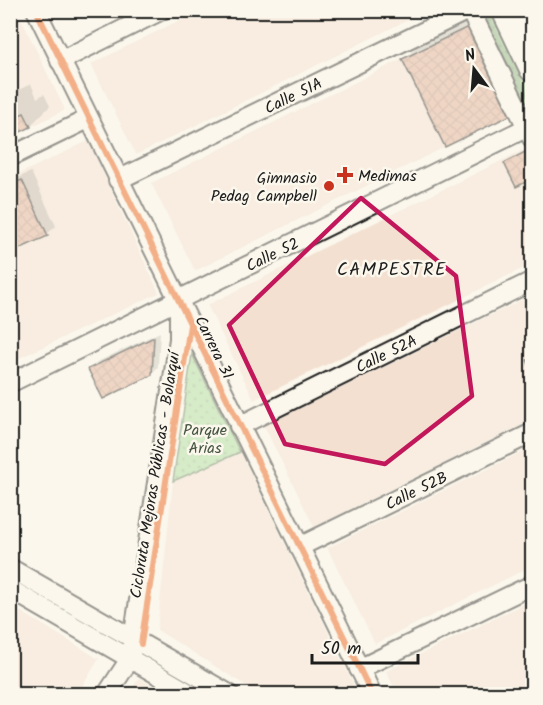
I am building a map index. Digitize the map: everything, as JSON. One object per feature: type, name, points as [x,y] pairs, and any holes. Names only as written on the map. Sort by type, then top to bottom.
[{"type":"main road","points":[[504,10],[532,69]]},
{"type":"main road","points":[[524,10],[532,27]]},
{"type":"street","name":"Carrera 31","points":[[36,10],[372,694]]},
{"type":"street","points":[[60,61],[162,10]]},
{"type":"street","points":[[469,10],[531,130]]},
{"type":"street","name":"Calle 51A","points":[[118,180],[469,10]]},
{"type":"street","points":[[10,157],[88,119]]},
{"type":"street","name":"Calle 52","points":[[10,383],[531,130]]},
{"type":"street","name":"Calle 52A","points":[[239,426],[532,280]]},
{"type":"street","points":[[107,694],[130,659],[179,339],[180,320],[177,301]]},
{"type":"street","name":"Calle 52B","points":[[299,547],[532,433]]},
{"type":"street","points":[[10,568],[229,694]]},
{"type":"street","points":[[359,669],[532,585]]},
{"type":"street","points":[[10,589],[191,694]]},
{"type":"highlighted area","points":[[361,198],[456,276],[472,396],[385,464],[285,444],[229,325]]},
{"type":"shaded area","points":[[17,10],[65,110],[11,137],[10,11]]},
{"type":"shaded area","points":[[198,11],[426,11],[136,155],[91,64]]},
{"type":"shaded area","points":[[402,59],[445,147],[195,271],[151,183]]},
{"type":"shaded area","points":[[88,141],[159,293],[11,362],[10,178]]},
{"type":"shaded area","points":[[523,150],[532,170],[532,264],[254,400],[207,305]]},
{"type":"shaded area","points":[[532,295],[532,420],[314,527],[264,426]]},
{"type":"shaded area","points":[[532,447],[532,566],[375,644],[327,548]]},
{"type":"shaded area","points":[[240,452],[358,694],[259,694],[157,630],[173,481]]},
{"type":"shaded area","points":[[532,600],[532,694],[397,694],[386,671]]},
{"type":"shaded area","points":[[10,605],[99,659],[77,694],[11,694]]},
{"type":"shaded area","points":[[139,678],[165,694],[128,694]]},
{"type":"green space","points":[[478,11],[495,11],[532,86],[532,108],[529,109]]},
{"type":"green space","name":"Parque Arias","points":[[192,354],[240,452],[173,481]]},
{"type":"building","points":[[468,27],[511,115],[445,147],[402,59]]},
{"type":"building","points":[[10,103],[17,116],[24,113],[31,127],[10,137]]},
{"type":"building","points":[[525,152],[532,168],[532,179],[516,187],[504,163]]},
{"type":"building","points":[[22,180],[48,236],[10,253],[10,185]]},
{"type":"building","points":[[154,337],[152,375],[103,399],[88,369]]},
{"type":"building","points":[[532,357],[532,372],[527,360]]},
{"type":"cycle path","points":[[36,10],[372,694]]},
{"type":"cycle path","name":"Cicloruta Mejoras Públicas - Bolarquí","points":[[141,644],[190,325]]},
{"type":"place","name":"Medimas","points":[[345,175]]},
{"type":"place","name":"Gimnasio Pedag Campbell","points":[[329,186]]},
{"type":"district","name":"CAMPESTRE","points":[[392,269]]}]
